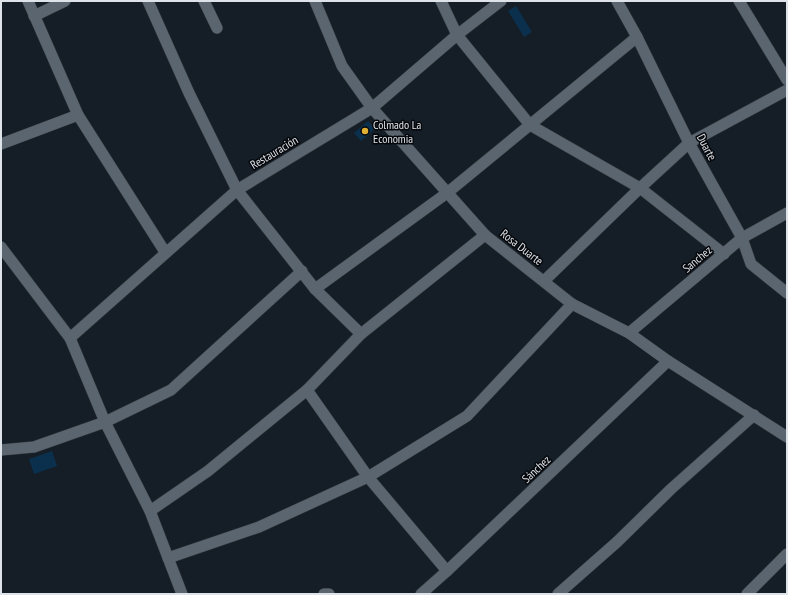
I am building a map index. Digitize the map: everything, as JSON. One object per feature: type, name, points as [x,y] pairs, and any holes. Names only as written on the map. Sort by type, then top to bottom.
[{"type":"street","points":[[28,1],[78,115],[165,252]]},
{"type":"street","points":[[34,16],[65,1]]},
{"type":"street","points":[[148,1],[189,93],[237,190],[315,288],[361,334]]},
{"type":"street","points":[[204,1],[217,28]]},
{"type":"street","name":"Rosa Duarte","points":[[315,1],[342,66],[372,108],[485,235],[572,304],[629,333],[668,361],[754,415],[787,438]]},
{"type":"street","points":[[441,1],[457,35],[530,125],[640,188],[724,254]]},
{"type":"street","name":"Restauración","points":[[70,338],[165,252],[237,190],[372,108],[457,35],[501,1]]},
{"type":"street","name":"Duarte","points":[[617,1],[637,37],[689,143],[742,238],[750,264],[787,293]]},
{"type":"street","points":[[740,1],[787,80]]},
{"type":"street","points":[[315,288],[448,193],[637,37]]},
{"type":"street","points":[[544,281],[689,143],[787,90]]},
{"type":"street","points":[[1,144],[78,115]]},
{"type":"street","name":"Sanchez","points":[[629,333],[742,238],[787,213]]},
{"type":"street","points":[[150,511],[208,471],[307,390],[361,334],[485,235]]},
{"type":"street","points":[[1,247],[70,338],[105,422],[150,511],[182,594]]},
{"type":"street","points":[[1,450],[34,447],[105,422],[171,390],[302,271]]},
{"type":"street","points":[[168,558],[259,526],[368,477],[467,416],[572,304]]},
{"type":"street","name":"Sánchez","points":[[421,594],[668,361]]},
{"type":"street","points":[[307,390],[368,477],[447,571]]},
{"type":"street","points":[[558,594],[617,542],[670,489],[754,415]]},
{"type":"street","points":[[747,594],[787,554]]},
{"type":"street","points":[[324,594],[330,594]]},
{"type":"building","points":[[516,6],[532,32],[524,37],[508,11]]},
{"type":"building","name":"Colmado La Economia","points":[[368,121],[375,129],[361,141],[354,133]]},
{"type":"building","points":[[52,451],[57,466],[34,474],[29,459]]},
{"type":"place","name":"Colmado La Economia","points":[[365,131]]}]
